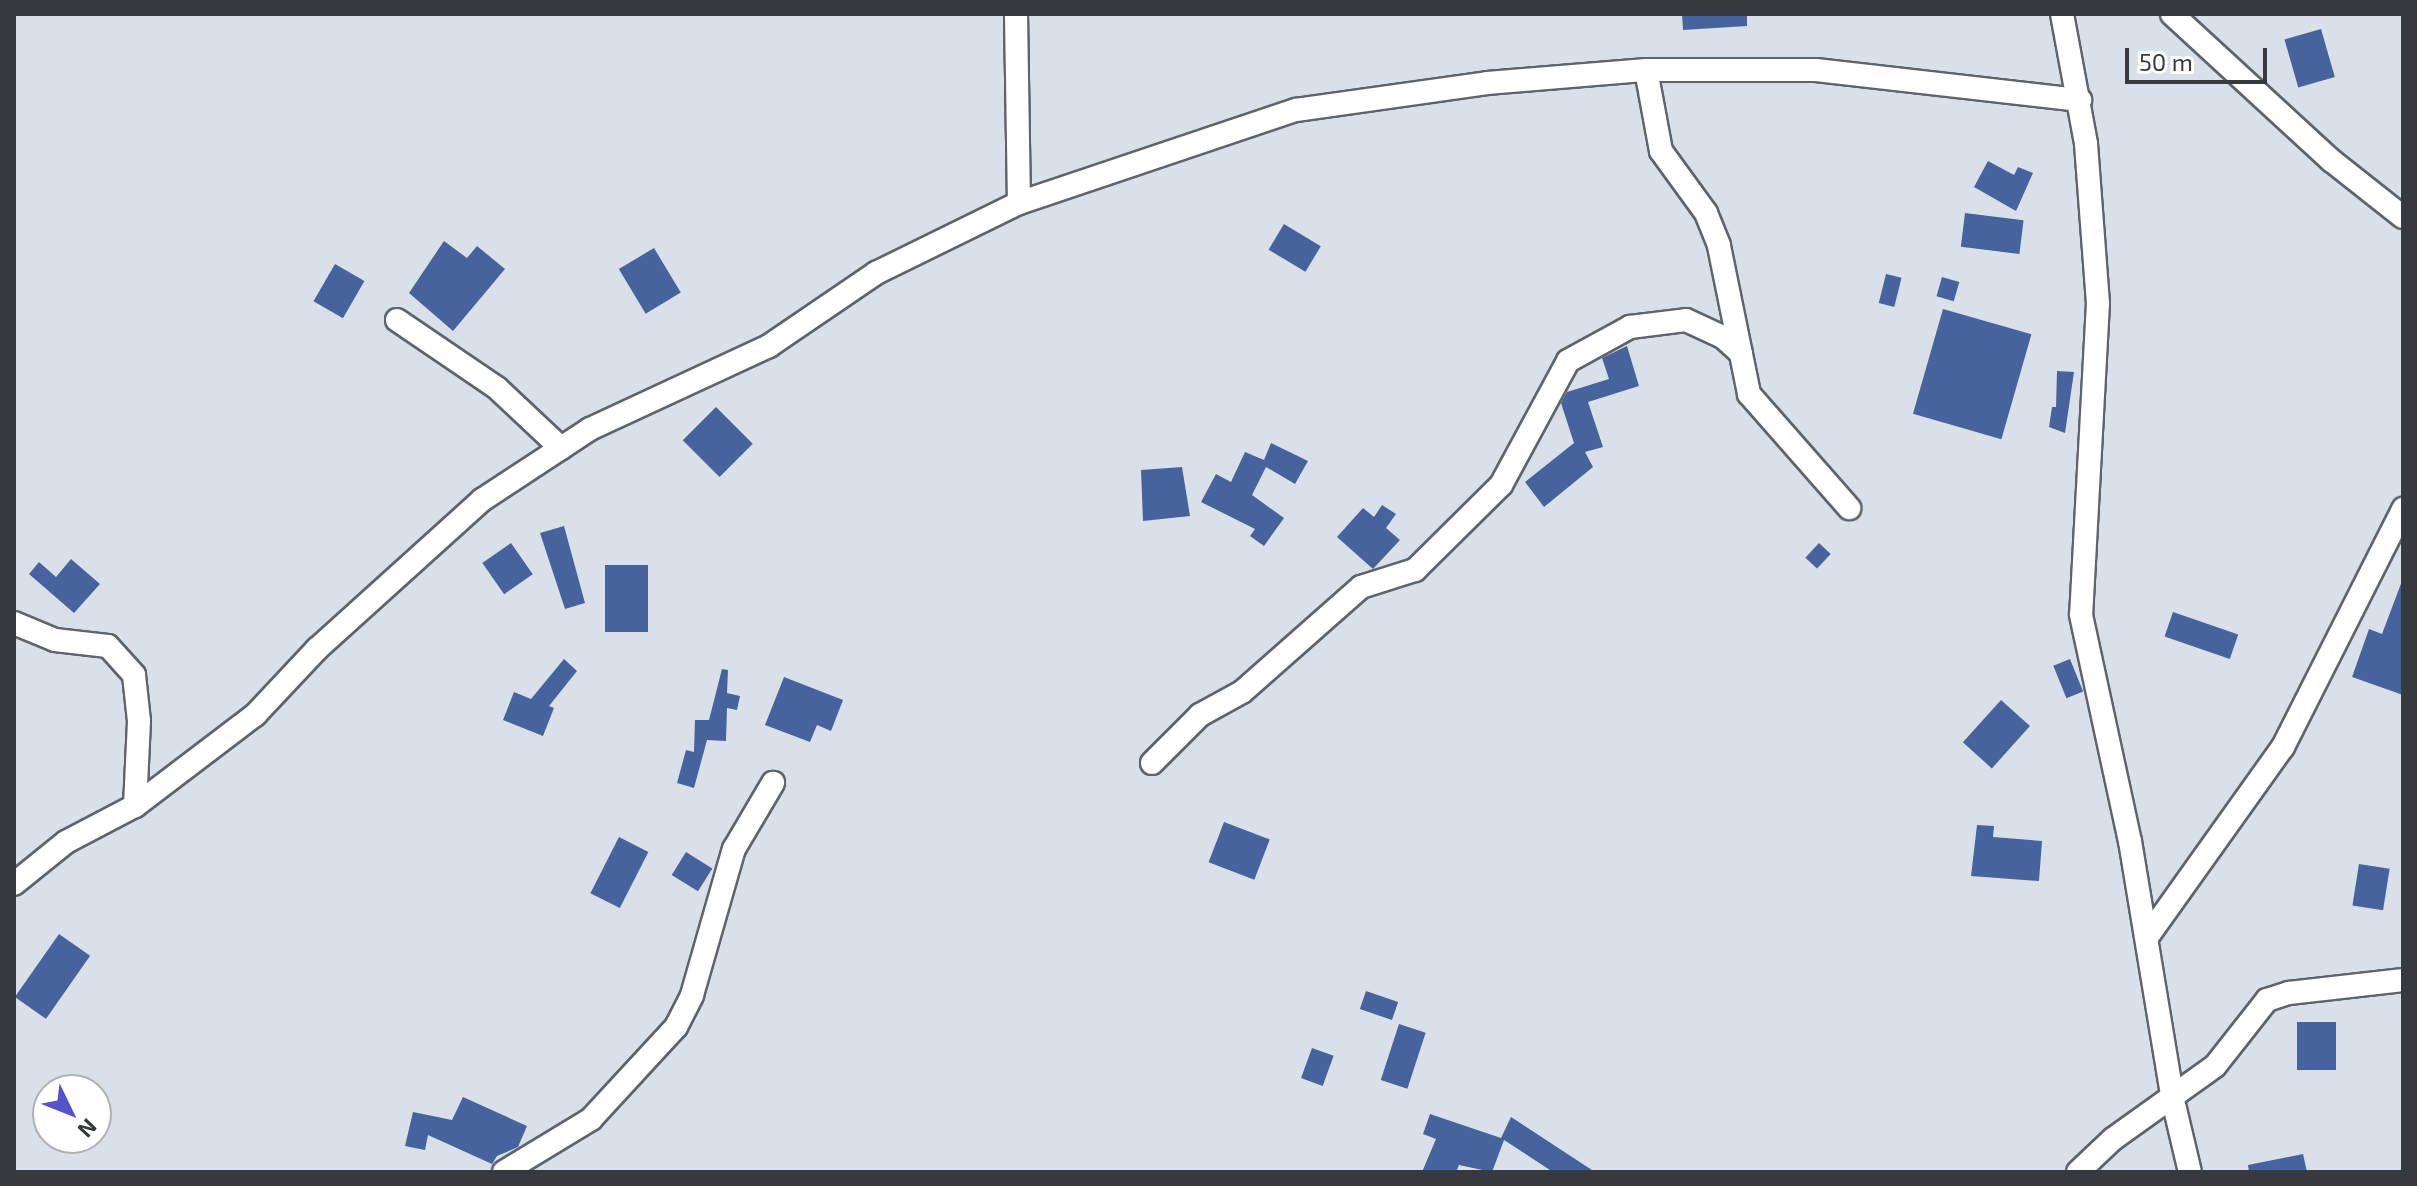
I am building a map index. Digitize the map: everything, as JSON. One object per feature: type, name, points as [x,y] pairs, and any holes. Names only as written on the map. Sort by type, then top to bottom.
[{"type":"street","points":[[1016,14],[1019,203]]},
{"type":"street","points":[[2062,14],[2080,100],[2098,303],[2081,615],[2148,936],[2172,1096],[2190,1172]]},
{"type":"street","points":[[2172,14],[2332,161],[2403,217]]},
{"type":"street","points":[[1646,70],[1661,151],[1706,213],[1719,246],[1749,394],[1767,421],[1799,449],[1849,508]]},
{"type":"street","points":[[14,884],[66,842],[135,806],[255,715],[317,649],[482,500],[590,429],[769,346],[876,273],[1019,203],[1296,110],[1487,83],[1646,70],[1816,70],[2080,100]]},
{"type":"street","points":[[397,320],[497,388],[561,448]]},
{"type":"street","points":[[1152,763],[1200,715],[1242,692],[1361,587],[1415,570],[1501,485],[1568,361],[1630,327],[1686,320],[1723,337],[1741,353]]},
{"type":"street","points":[[2148,936],[2283,747],[2403,509]]},
{"type":"street","points":[[14,623],[55,640],[108,646],[134,675],[139,721],[135,806]]},
{"type":"street","points":[[504,1172],[591,1119],[676,1027],[692,995],[734,849],[773,783]]},
{"type":"street","points":[[2078,1172],[2172,1096],[2215,1066],[2253,1016],[2277,995],[2403,980]]},
{"type":"building","points":[[1682,14],[1747,14],[1747,26],[1683,30]]},
{"type":"building","points":[[2321,29],[2335,77],[2298,88],[2284,39]]},
{"type":"building","points":[[1988,161],[2014,175],[2018,167],[2033,173],[2016,211],[1974,187]]},
{"type":"building","points":[[1965,213],[2024,220],[2019,254],[1961,247]]},
{"type":"building","points":[[1284,224],[1321,246],[1305,272],[1269,250]]},
{"type":"building","points":[[444,241],[467,258],[477,246],[505,269],[453,331],[409,293]]},
{"type":"building","points":[[654,248],[681,293],[646,314],[619,269]]},
{"type":"building","points":[[335,264],[364,281],[343,318],[314,301]]},
{"type":"building","points":[[1886,274],[1902,278],[1894,307],[1879,303]]},
{"type":"building","points":[[1942,277],[1959,282],[1954,301],[1936,296]]},
{"type":"building","points":[[1943,309],[2031,334],[2001,439],[1913,414]]},
{"type":"building","points":[[1627,346],[1639,386],[1588,402],[1603,447],[1585,452],[1593,467],[1544,507],[1525,482],[1574,443],[1561,403],[1567,392],[1609,379],[1602,358]]},
{"type":"building","points":[[2057,371],[2074,372],[2065,433],[2049,427],[2052,407],[2056,407]]},
{"type":"building","points":[[716,407],[753,444],[720,477],[683,440]]},
{"type":"building","points":[[1271,443],[1308,461],[1295,484],[1266,467],[1252,495],[1284,518],[1264,546],[1250,536],[1255,529],[1201,502],[1216,474],[1231,482],[1245,452],[1264,460]]},
{"type":"building","points":[[1182,467],[1190,516],[1143,521],[1141,470]]},
{"type":"building","points":[[1382,505],[1396,514],[1386,528],[1400,540],[1373,569],[1337,537],[1363,508],[1374,517]]},
{"type":"building","points":[[564,526],[585,603],[565,609],[540,533]]},
{"type":"building","points":[[511,543],[533,574],[504,594],[482,563]]},
{"type":"building","points":[[1819,543],[1831,554],[1817,569],[1805,558]]},
{"type":"building","points":[[71,559],[100,584],[74,613],[29,574],[39,562],[56,577]]},
{"type":"building","points":[[605,565],[648,565],[648,632],[605,632]]},
{"type":"building","points":[[2402,581],[2403,695],[2352,677],[2369,629],[2382,634]]},
{"type":"building","points":[[2173,612],[2238,634],[2230,659],[2165,637]]},
{"type":"building","points":[[564,659],[577,671],[549,706],[554,708],[543,736],[503,720],[514,692],[531,699]]},
{"type":"building","points":[[2070,659],[2083,691],[2066,698],[2053,666]]},
{"type":"building","points":[[722,669],[728,670],[727,693],[740,696],[737,710],[727,708],[726,741],[707,740],[694,788],[677,783],[686,750],[694,752],[695,720],[709,720]]},
{"type":"building","points":[[784,677],[843,700],[831,731],[817,725],[810,742],[765,725]]},
{"type":"building","points":[[2001,700],[2030,726],[1992,768],[1963,742]]},
{"type":"building","points":[[1224,822],[1270,840],[1254,880],[1209,862]]},
{"type":"building","points":[[1977,825],[1994,826],[1993,837],[2042,841],[2039,881],[1971,876]]},
{"type":"building","points":[[619,837],[648,852],[620,908],[590,893]]},
{"type":"building","points":[[686,852],[712,868],[698,891],[672,875]]},
{"type":"building","points":[[2359,864],[2390,869],[2383,910],[2352,905]]},
{"type":"building","points":[[59,934],[90,956],[46,1019],[15,997]]},
{"type":"building","points":[[1366,991],[1398,1002],[1392,1020],[1360,1009]]},
{"type":"building","points":[[2297,1022],[2336,1022],[2336,1070],[2297,1070]]},
{"type":"building","points":[[1399,1024],[1426,1033],[1407,1089],[1381,1080]]},
{"type":"building","points":[[1312,1048],[1334,1056],[1323,1086],[1301,1078]]},
{"type":"building","points":[[463,1097],[527,1126],[518,1147],[497,1156],[492,1164],[428,1135],[425,1150],[405,1146],[413,1112],[452,1120]]},
{"type":"building","points":[[1430,1114],[1501,1138],[1511,1117],[1595,1172],[1553,1172],[1504,1140],[1492,1172],[1459,1165],[1456,1172],[1422,1172],[1436,1139],[1423,1134]]},
{"type":"building","points":[[2303,1154],[2307,1172],[2249,1172],[2248,1165]]}]
